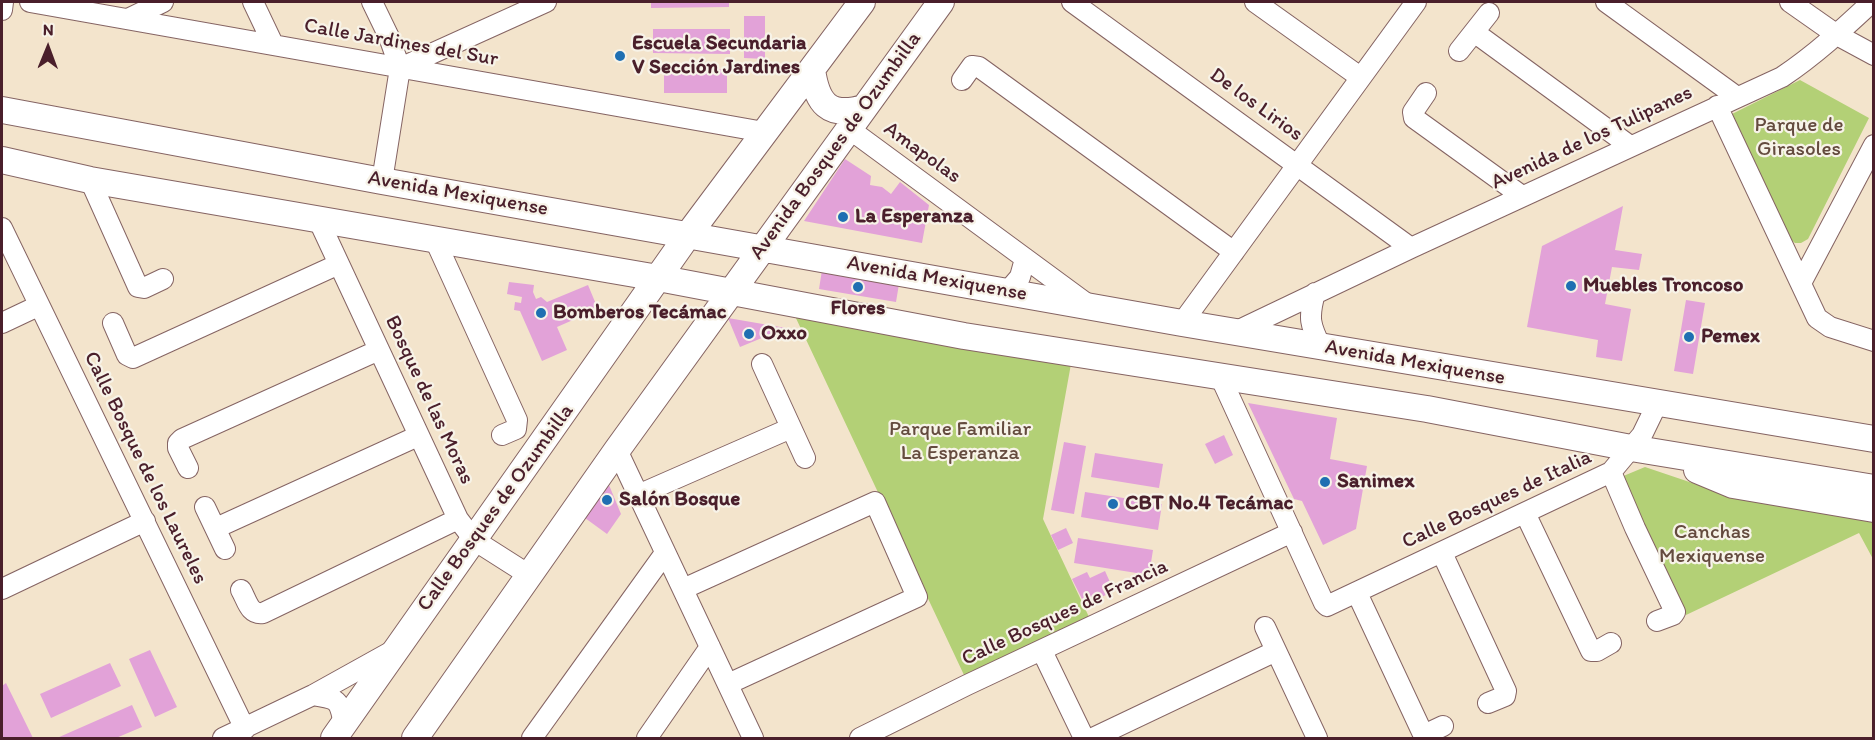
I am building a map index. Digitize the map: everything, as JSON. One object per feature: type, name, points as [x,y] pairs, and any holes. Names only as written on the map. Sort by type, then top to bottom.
[{"type":"main road","points":[[658,278],[862,2]]},
{"type":"main road","name":"Avenida Bosques de Ozumbilla","points":[[732,291],[941,2]]},
{"type":"main road","points":[[812,70],[815,91],[825,104],[837,110],[850,112],[864,108]]},
{"type":"main road","name":"Avenida Mexiquense","points":[[2,110],[382,181],[1182,323],[1874,439]]},
{"type":"main road","name":"Avenida Mexiquense","points":[[2,160],[90,180],[732,291],[964,336],[1427,409],[1667,455],[1874,488]]},
{"type":"main road","name":"Calle Bosques de Ozumbilla","points":[[339,731],[658,278]]},
{"type":"main road","points":[[415,738],[617,450],[732,291]]},
{"type":"main road","points":[[1739,415],[1819,412],[1874,422]]},
{"type":"main road","points":[[1667,455],[1733,485],[1874,509]]},
{"type":"street","points":[[2,10],[3,2]]},
{"type":"street","name":"Calle Jardines del Sur","points":[[30,2],[764,132]]},
{"type":"street","points":[[128,19],[163,2]]},
{"type":"street","points":[[253,2],[273,44]]},
{"type":"street","points":[[372,2],[389,38],[399,68],[382,181]]},
{"type":"street","points":[[399,68],[546,2]]},
{"type":"street","name":"De los Lirios","points":[[1072,2],[1411,248]]},
{"type":"street","points":[[1254,2],[1360,77]]},
{"type":"street","points":[[1182,323],[1416,2]]},
{"type":"street","points":[[1606,2],[1737,97]]},
{"type":"street","points":[[1790,2],[1837,35],[1874,55]]},
{"type":"street","name":"Avenida de los Tulipanes","points":[[1235,332],[1522,196],[1782,77],[1837,35],[1872,2]]},
{"type":"street","points":[[1459,51],[1489,13]]},
{"type":"street","points":[[1474,32],[1630,146]]},
{"type":"street","points":[[962,80],[972,66],[979,67],[1234,252]]},
{"type":"street","points":[[1426,93],[1413,112],[1414,118],[1522,196]]},
{"type":"street","points":[[1717,106],[1817,318],[1830,327],[1874,341]]},
{"type":"street","name":"Amapolas","points":[[848,128],[1091,306]]},
{"type":"street","points":[[1801,283],[1874,146]]},
{"type":"street","points":[[90,180],[138,287],[144,288],[164,279]]},
{"type":"street","name":"Bosque de las Moras","points":[[318,219],[458,519],[474,540],[529,575]]},
{"type":"street","name":"Calle Bosque de los Laureles","points":[[2,228],[245,729]]},
{"type":"street","points":[[435,240],[517,420],[516,429],[502,435]]},
{"type":"street","points":[[1008,291],[1020,277],[1026,259]]},
{"type":"street","points":[[113,324],[127,355],[133,358],[339,264]]},
{"type":"street","points":[[1315,293],[1310,318],[1321,347]]},
{"type":"street","points":[[2,323],[38,306]]},
{"type":"street","points":[[188,468],[178,448],[178,443],[182,439],[379,350]]},
{"type":"street","points":[[762,364],[806,458]]},
{"type":"street","points":[[1220,376],[1292,532]]},
{"type":"street","name":"Calle Bosques de Italia","points":[[1292,532],[1327,606],[1611,472],[1642,435],[1657,404]]},
{"type":"street","points":[[638,495],[791,428]]},
{"type":"street","points":[[216,528],[418,436]]},
{"type":"street","points":[[617,450],[753,738]]},
{"type":"street","points":[[1611,472],[1675,612],[1657,621]]},
{"type":"street","points":[[683,589],[875,502],[917,597],[728,684]]},
{"type":"street","points":[[205,507],[225,549]]},
{"type":"street","points":[[1525,513],[1591,651],[1597,651],[1611,643]]},
{"type":"street","points":[[241,590],[252,611],[257,614],[263,613],[458,519]]},
{"type":"street","points":[[2,589],[145,521]]},
{"type":"street","name":"Calle Bosques de Francia","points":[[860,738],[1292,532]]},
{"type":"street","points":[[532,738],[665,553]]},
{"type":"street","points":[[1442,553],[1506,691],[1505,696],[1488,703]]},
{"type":"street","points":[[1357,593],[1422,732],[1426,734],[1443,726]]},
{"type":"street","points":[[1265,627],[1317,738]]},
{"type":"street","points":[[647,738],[710,647]]},
{"type":"street","points":[[223,738],[313,695],[394,650]]},
{"type":"street","points":[[1042,651],[1084,738]]},
{"type":"street","points":[[1093,738],[1276,651]]},
{"type":"street","points":[[313,695],[330,698],[340,705],[339,731]]},
{"type":"green space","name":"Parque de Girasoles","points":[[1800,80],[1869,118],[1808,239],[1795,243],[1789,238],[1732,114]]},
{"type":"green space","name":"Parque Familiar La Esperanza","points":[[794,314],[1071,364],[1043,519],[1089,617],[964,675]]},
{"type":"green space","name":"Canchas Mexiquense","points":[[1645,467],[1725,494],[1873,519],[1873,559],[1859,533],[1686,615],[1621,477]]},
{"type":"building","points":[[651,2],[729,2],[729,7],[651,8]]},
{"type":"building","points":[[744,16],[765,16],[765,59],[744,58]]},
{"type":"building","points":[[653,29],[730,29],[730,54],[653,53]]},
{"type":"building","points":[[727,69],[727,93],[664,93],[664,70]]},
{"type":"building","points":[[845,159],[871,176],[870,185],[882,187],[891,194],[900,182],[929,205],[922,243],[804,221]]},
{"type":"building","name":"Muebles Troncoso","points":[[1623,206],[1615,250],[1642,254],[1639,270],[1612,267],[1605,304],[1631,309],[1622,361],[1596,357],[1598,340],[1527,327],[1542,246]]},
{"type":"building","points":[[822,270],[899,284],[896,302],[819,289]]},
{"type":"building","points":[[509,282],[534,285],[533,292],[536,299],[541,297],[547,302],[588,285],[598,309],[557,327],[567,350],[542,361],[520,311],[514,310],[515,302],[521,303],[522,297],[507,294]]},
{"type":"building","name":"Pemex","points":[[1686,300],[1705,303],[1693,374],[1674,371]]},
{"type":"building","points":[[728,318],[786,328],[740,347]]},
{"type":"building","name":"Sanimex","points":[[1248,403],[1337,418],[1330,459],[1367,466],[1356,529],[1323,545],[1302,501],[1294,499]]},
{"type":"building","points":[[1224,435],[1233,455],[1215,464],[1205,444]]},
{"type":"building","points":[[1064,442],[1086,446],[1074,514],[1051,510]]},
{"type":"building","points":[[1095,453],[1163,464],[1159,488],[1091,477]]},
{"type":"building","name":"Salón Bosque","points":[[609,485],[621,514],[607,534],[585,518]]},
{"type":"building","points":[[1085,492],[1162,504],[1158,530],[1081,517]]},
{"type":"building","points":[[1066,528],[1073,543],[1058,550],[1051,535]]},
{"type":"building","points":[[1078,538],[1153,550],[1149,575],[1074,563]]},
{"type":"building","points":[[1105,571],[1114,591],[1085,605],[1072,579],[1087,572],[1090,578]]},
{"type":"building","points":[[150,650],[177,707],[155,717],[129,659]]},
{"type":"building","points":[[110,663],[121,686],[51,718],[40,694]]},
{"type":"building","points":[[6,683],[33,738],[2,738],[2,686]]},
{"type":"building","points":[[132,705],[142,727],[116,738],[57,738]]},
{"type":"place","name":"Escuela Secundaria V Sección Jardines","points":[[620,56]]},
{"type":"place","name":"La Esperanza","points":[[843,217]]},
{"type":"place","name":"Muebles Troncoso","points":[[1571,286]]},
{"type":"place","name":"Flores","points":[[858,287]]},
{"type":"place","name":"Bomberos Tecámac","points":[[541,313]]},
{"type":"place","name":"Oxxo","points":[[749,334]]},
{"type":"place","name":"Pemex","points":[[1689,337]]},
{"type":"place","name":"Sanimex","points":[[1325,482]]},
{"type":"place","name":"Salón Bosque","points":[[607,500]]},
{"type":"place","name":"CBT No.4 Tecámac","points":[[1113,504]]}]
